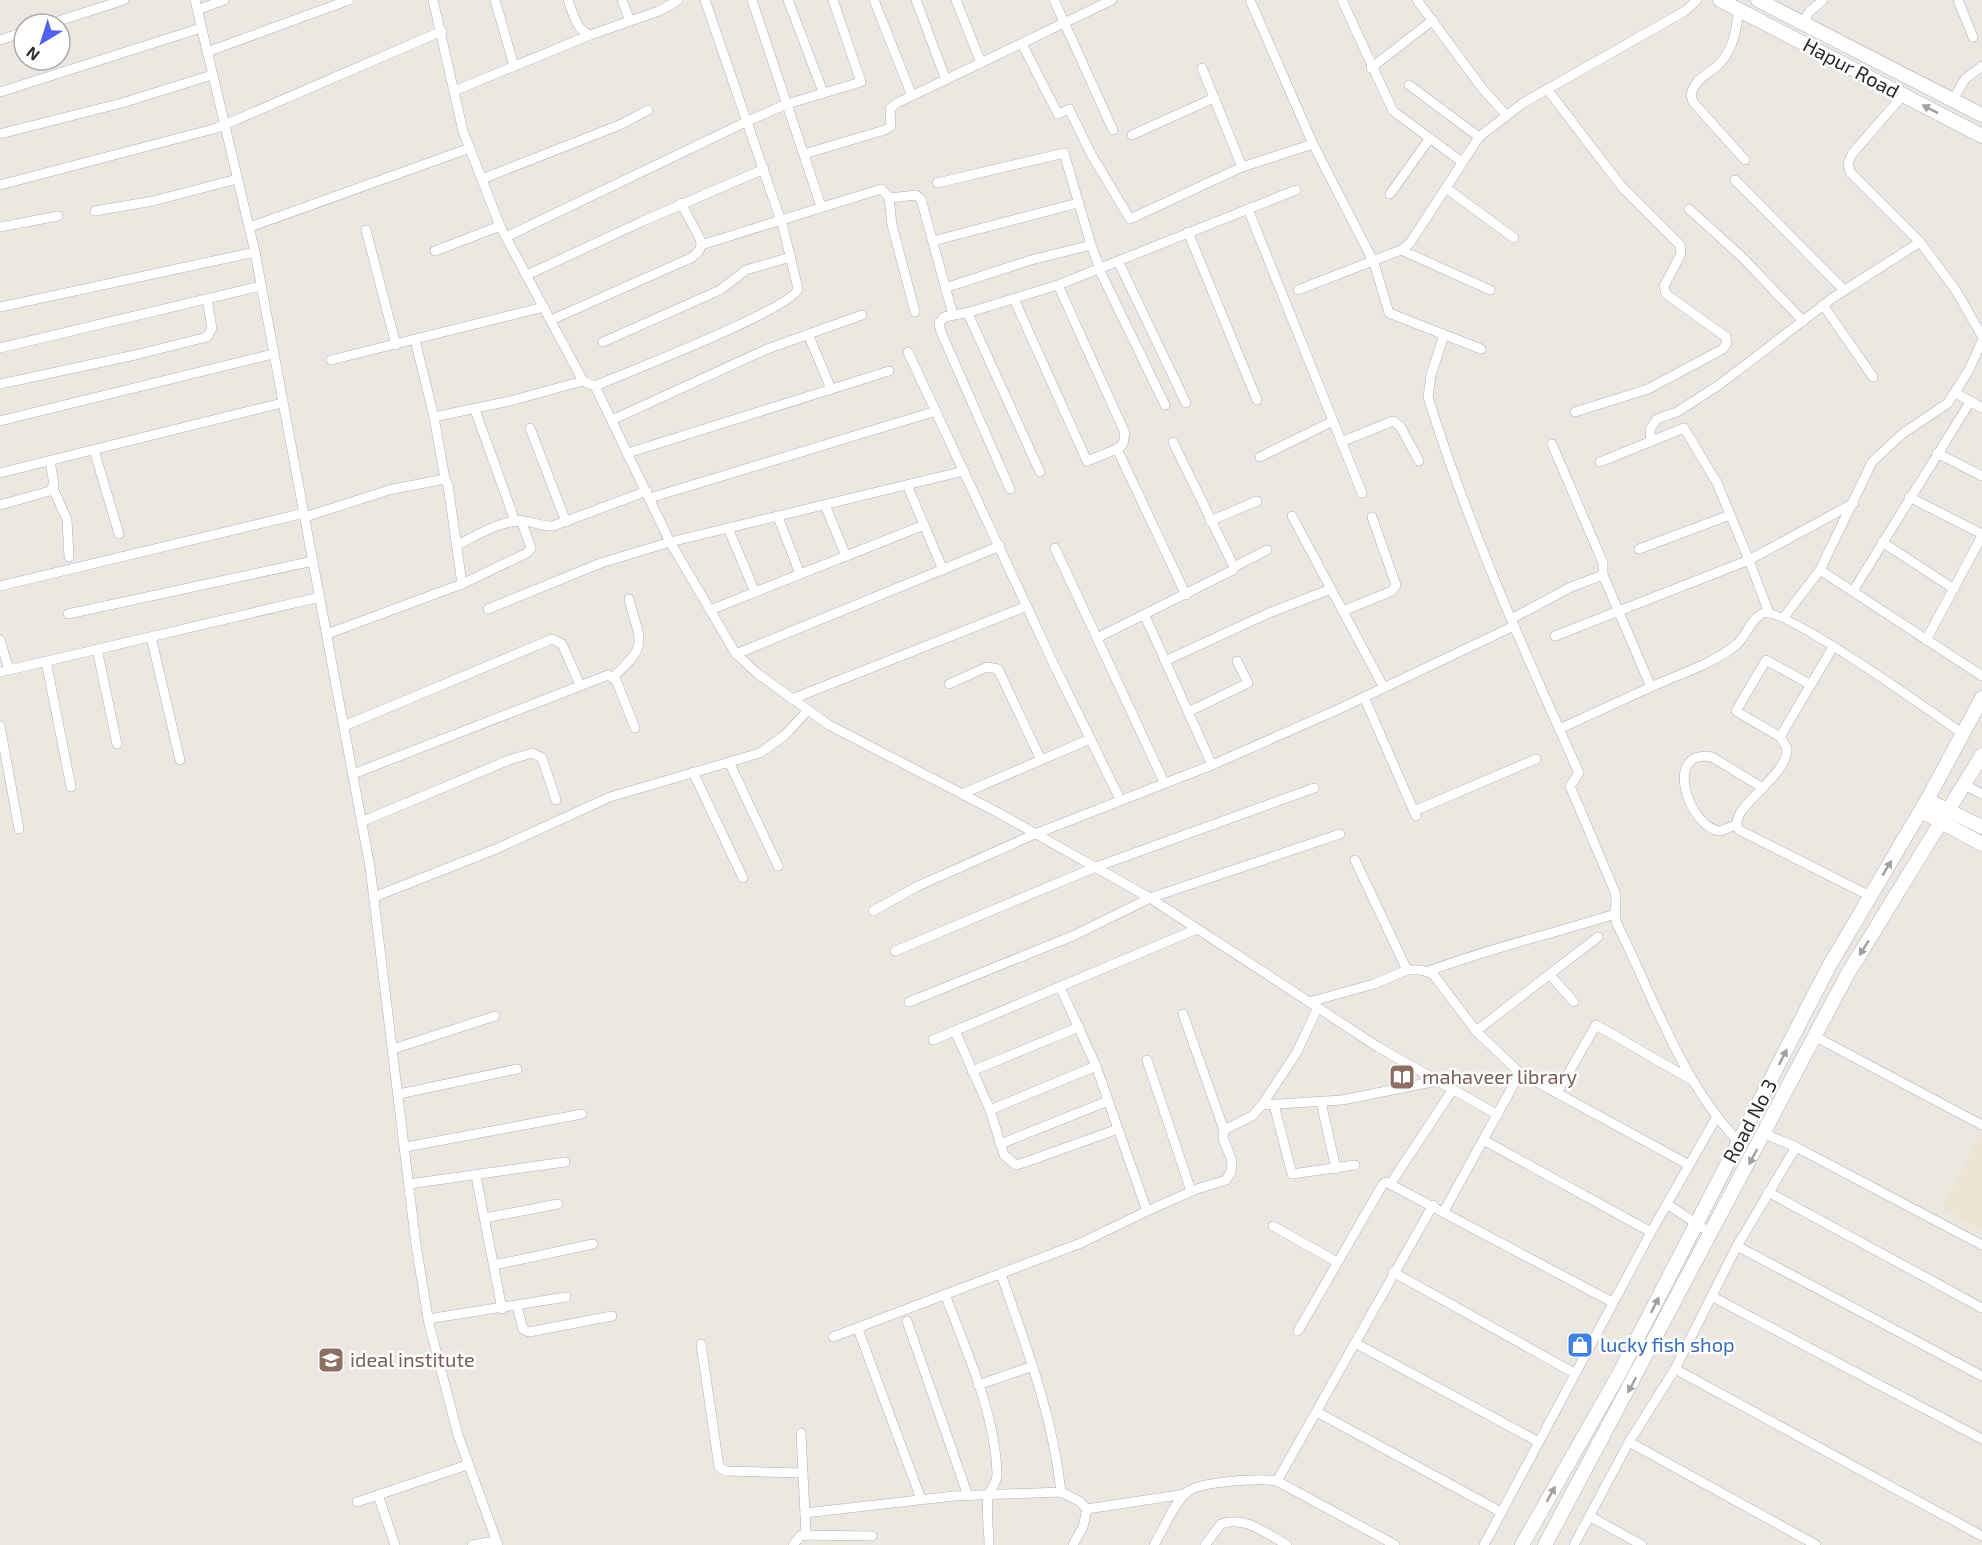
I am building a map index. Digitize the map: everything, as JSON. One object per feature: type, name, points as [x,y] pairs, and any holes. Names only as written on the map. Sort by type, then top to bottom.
[{"type":"street","points":[[72,17],[124,0]]},
{"type":"street","points":[[195,0],[250,227],[361,822],[374,897],[428,1319],[447,1399],[468,1465],[497,1543],[472,1545]]},
{"type":"street","points":[[197,10],[224,0]]},
{"type":"street","points":[[207,52],[349,0]]},
{"type":"street","points":[[433,0],[442,31],[463,131],[500,226],[583,381]]},
{"type":"street","points":[[495,0],[514,66]]},
{"type":"street","points":[[568,0],[578,26],[590,35]]},
{"type":"street","points":[[622,0],[630,21]]},
{"type":"street","points":[[454,91],[678,0]]},
{"type":"street","points":[[595,386],[766,313],[789,300],[798,289],[781,220],[705,0]]},
{"type":"street","points":[[752,0],[821,206]]},
{"type":"street","points":[[788,0],[823,92]]},
{"type":"street","points":[[506,237],[748,121],[787,104],[861,82],[833,0]]},
{"type":"street","points":[[874,0],[912,96]]},
{"type":"street","points":[[916,0],[946,80]]},
{"type":"street","points":[[956,0],[981,63]]},
{"type":"street","points":[[1054,0],[1113,130]]},
{"type":"street","points":[[804,154],[885,130],[891,126],[890,109],[912,96],[1112,0]]},
{"type":"street","points":[[1250,0],[1313,144],[1374,263],[1389,313],[1481,349]]},
{"type":"street","points":[[1342,0],[1371,68],[1393,111],[1462,162]]},
{"type":"street","points":[[1417,0],[1482,88],[1506,115]]},
{"type":"street","points":[[1298,290],[1374,263],[1401,250],[1410,243],[1479,137],[1506,115],[1547,89],[1685,11],[1698,0]]},
{"type":"street","name":"Hapur Road","points":[[1720,0],[1982,136]]},
{"type":"street","name":"Hapur Road","points":[[1758,0],[1982,115]]},
{"type":"street","points":[[1803,23],[1809,12],[1823,0]]},
{"type":"street","points":[[1958,0],[1973,37]]},
{"type":"street","points":[[1740,10],[1731,47],[1719,63],[1696,81],[1691,95],[1693,102],[1745,160]]},
{"type":"street","points":[[1371,68],[1433,20]]},
{"type":"street","points":[[0,92],[201,28]]},
{"type":"street","points":[[0,185],[225,125],[442,31]]},
{"type":"street","points":[[1022,44],[1058,114],[1069,109],[1091,154],[1130,219],[1242,168],[1313,144]]},
{"type":"street","points":[[1953,100],[1965,79],[1982,66]]},
{"type":"street","points":[[1202,68],[1242,168]]},
{"type":"street","points":[[0,134],[213,75]]},
{"type":"street","points":[[1409,85],[1479,137]]},
{"type":"street","points":[[1547,89],[1622,186],[1680,245],[1681,254],[1664,286],[1666,294],[1726,337],[1727,344],[1723,349],[1648,389],[1575,412]]},
{"type":"street","points":[[1903,95],[1852,154],[1848,163],[1850,172],[1920,242],[1955,290],[1982,336]]},
{"type":"street","points":[[1132,135],[1214,98]]},
{"type":"street","points":[[482,179],[622,124],[648,110]]},
{"type":"street","points":[[1390,194],[1430,138]]},
{"type":"street","points":[[250,227],[470,148]]},
{"type":"street","points":[[937,183],[1064,153],[1099,268],[1165,405]]},
{"type":"street","points":[[527,275],[681,203],[764,169]]},
{"type":"street","points":[[95,212],[153,201],[237,179]]},
{"type":"street","points":[[1735,180],[1844,290]]},
{"type":"street","points":[[1446,188],[1514,238]]},
{"type":"street","points":[[701,245],[881,189],[889,198],[892,225],[915,312]]},
{"type":"street","points":[[1010,489],[940,332],[939,323],[944,317],[970,312],[1058,285],[1296,190]]},
{"type":"street","points":[[889,198],[912,195],[920,197],[953,315]]},
{"type":"street","points":[[933,241],[1078,202]]},
{"type":"street","points":[[551,320],[691,258],[699,252],[701,245],[681,203]]},
{"type":"street","points":[[1248,209],[1362,493]]},
{"type":"street","points":[[1689,209],[1742,257],[1803,321]]},
{"type":"street","points":[[0,227],[58,216]]},
{"type":"street","points":[[435,251],[500,226]]},
{"type":"street","points":[[366,230],[377,264],[396,345]]},
{"type":"street","points":[[1188,232],[1257,400]]},
{"type":"street","points":[[1651,441],[1650,429],[1657,419],[1677,412],[1719,385],[1844,290],[1920,242]]},
{"type":"street","points":[[945,288],[1031,260],[1091,245]]},
{"type":"street","points":[[1401,250],[1490,290]]},
{"type":"street","points":[[0,307],[255,252]]},
{"type":"street","points":[[603,342],[720,290],[746,270],[791,257]]},
{"type":"street","points":[[1118,261],[1186,403]]},
{"type":"street","points":[[1014,299],[1087,461],[1117,449],[1123,444],[1125,433],[1058,285]]},
{"type":"street","points":[[0,348],[261,286]]},
{"type":"street","points":[[0,384],[135,356],[207,337],[212,328],[207,299]]},
{"type":"street","points":[[1823,306],[1873,377]]},
{"type":"street","points":[[332,360],[544,307]]},
{"type":"street","points":[[970,312],[969,316],[1041,472]]},
{"type":"street","points":[[612,420],[766,349],[862,315]]},
{"type":"street","points":[[808,334],[831,389]]},
{"type":"street","points":[[1444,335],[1431,375],[1428,397],[1513,622],[1579,773],[1570,786],[1616,892],[1615,914],[1690,1078],[1716,1119],[1739,1142]]},
{"type":"street","points":[[415,340],[434,417],[445,479],[448,484],[462,584]]},
{"type":"street","points":[[1785,617],[1820,570],[1854,503],[1869,467],[1880,453],[1948,403],[1956,393],[1982,341]]},
{"type":"street","points":[[908,352],[1120,799]]},
{"type":"street","points":[[0,421],[273,354]]},
{"type":"street","points":[[628,453],[889,371]]},
{"type":"street","points":[[434,417],[474,410],[583,381],[595,386],[670,542],[736,654],[758,674],[829,725],[962,794],[1150,898],[1378,1047],[1498,1115]]},
{"type":"street","points":[[1956,393],[1982,408]]},
{"type":"street","points":[[1853,591],[1909,497],[1970,402]]},
{"type":"street","points":[[0,473],[282,403]]},
{"type":"street","points":[[327,634],[462,584],[531,548],[474,410]]},
{"type":"street","points":[[457,545],[499,525],[518,521],[539,527],[553,526],[649,495],[936,411]]},
{"type":"street","points":[[1260,456],[1333,421]]},
{"type":"street","points":[[1341,442],[1393,421],[1400,426],[1419,461]]},
{"type":"street","points":[[530,428],[566,522]]},
{"type":"street","points":[[1600,462],[1683,428],[1717,483],[1769,613]]},
{"type":"street","points":[[1173,442],[1234,567]]},
{"type":"street","points":[[1552,444],[1603,563],[1603,575],[1651,687]]},
{"type":"street","points":[[1117,449],[1186,595]]},
{"type":"street","points":[[94,450],[119,534]]},
{"type":"street","points":[[1937,453],[1982,476]]},
{"type":"street","points":[[50,461],[53,488],[67,520],[69,557]]},
{"type":"street","points":[[488,609],[601,563],[670,542],[908,487],[964,471]]},
{"type":"street","points":[[0,586],[304,515],[389,490],[445,479]]},
{"type":"street","points":[[908,487],[943,570]]},
{"type":"street","points":[[0,505],[50,491],[53,488]]},
{"type":"street","points":[[1909,497],[1982,535],[1926,640]]},
{"type":"street","points":[[1210,521],[1257,501]]},
{"type":"street","points":[[1555,636],[1749,560],[1854,503]]},
{"type":"street","points":[[825,505],[846,556]]},
{"type":"street","points":[[1639,549],[1730,515]]},
{"type":"street","points":[[1292,516],[1384,688]]},
{"type":"street","points":[[778,517],[800,574]]},
{"type":"street","points":[[1343,611],[1392,591],[1396,585],[1372,517]]},
{"type":"street","points":[[710,610],[924,525]]},
{"type":"street","points":[[728,528],[755,592]]},
{"type":"street","points":[[1882,542],[1954,589]]},
{"type":"street","points":[[736,654],[1000,546]]},
{"type":"street","points":[[1055,548],[1164,782]]},
{"type":"street","points":[[1097,638],[1226,575],[1234,567],[1267,550]]},
{"type":"street","points":[[69,614],[313,561]]},
{"type":"street","points":[[1820,570],[1982,676]]},
{"type":"street","points":[[873,911],[918,886],[1035,834],[1212,765],[1384,688],[1513,622],[1570,587],[1603,575]]},
{"type":"street","points":[[1165,660],[1269,613],[1331,590]]},
{"type":"street","points":[[0,640],[5,671],[320,597]]},
{"type":"street","points":[[613,677],[634,658],[639,650],[640,641],[628,599]]},
{"type":"street","points":[[792,699],[1027,606]]},
{"type":"street","points":[[1559,729],[1719,656],[1739,643],[1759,616],[1769,613],[1785,617],[1963,734]]},
{"type":"street","points":[[1145,616],[1212,765]]},
{"type":"street","points":[[151,637],[180,760]]},
{"type":"street","points":[[344,726],[552,639],[561,644],[580,685]]},
{"type":"street","points":[[1780,737],[1833,647]]},
{"type":"street","points":[[97,649],[117,744]]},
{"type":"street","points":[[1811,685],[1766,660],[1736,711],[1780,737],[1787,748],[1784,765],[1737,817],[1736,825],[1739,830],[1870,896]]},
{"type":"street","points":[[46,661],[70,786]]},
{"type":"street","points":[[1188,712],[1248,683],[1237,662]]},
{"type":"street","points":[[949,684],[987,667],[998,669],[1041,760]]},
{"type":"street","points":[[352,774],[608,675],[616,680],[635,728]]},
{"type":"street","points":[[1364,697],[1415,814],[1536,759]]},
{"type":"street","name":"Road No 3","points":[[1522,1545],[1618,1376],[1828,968],[1924,806],[1982,698]]},
{"type":"street","points":[[374,897],[496,849],[610,797],[760,753],[771,746],[808,710]]},
{"type":"street","points":[[0,726],[19,829]]},
{"type":"street","points":[[962,794],[1090,739]]},
{"type":"street","points":[[361,822],[509,760],[532,753],[542,758],[556,800]]},
{"type":"street","name":"Road No 3","points":[[1545,1545],[1765,1134],[1847,975],[1982,755]]},
{"type":"street","points":[[1736,825],[1720,831],[1705,825],[1684,787],[1682,778],[1687,766],[1694,759],[1703,756],[1712,758],[1763,788]]},
{"type":"street","points":[[729,762],[778,866]]},
{"type":"street","points":[[693,772],[743,878]]},
{"type":"street","points":[[1965,785],[1982,794]]},
{"type":"street","points":[[895,951],[1096,867],[1314,788]]},
{"type":"street","points":[[1924,806],[1945,816],[1982,827]]},
{"type":"street","points":[[1945,816],[1982,844]]},
{"type":"street","points":[[909,1002],[1075,935],[1150,898],[1340,834]]},
{"type":"street","points":[[1355,860],[1407,970]]},
{"type":"street","points":[[1313,1004],[1374,984],[1407,970],[1429,971],[1464,958],[1535,940],[1615,914]]},
{"type":"street","points":[[933,1040],[1197,929]]},
{"type":"street","points":[[1476,1031],[1598,937]]},
{"type":"street","points":[[1429,971],[1476,1031],[1520,1073],[1689,1165]]},
{"type":"street","points":[[1550,975],[1574,1002]]},
{"type":"street","points":[[1061,988],[1096,1066],[1147,1211]]},
{"type":"street","points":[[1224,1130],[1252,1116],[1262,1105],[1297,1052],[1313,1004]]},
{"type":"street","points":[[833,1337],[1081,1243],[1191,1191],[1226,1180],[1230,1175],[1232,1161],[1223,1138],[1224,1130],[1183,1014]]},
{"type":"street","points":[[393,1049],[495,1017]]},
{"type":"street","points":[[1557,1093],[1596,1025],[1690,1078]]},
{"type":"street","points":[[972,1071],[1079,1027]]},
{"type":"street","points":[[955,1031],[990,1110],[1004,1155],[1016,1165],[1118,1129]]},
{"type":"street","points":[[1816,1037],[1982,1125]]},
{"type":"street","points":[[1147,1060],[1191,1191]]},
{"type":"street","points":[[990,1110],[1096,1066]]},
{"type":"street","points":[[399,1094],[517,1069]]},
{"type":"street","points":[[1444,1211],[1485,1142],[1520,1073]]},
{"type":"street","points":[[1262,1105],[1321,1101],[1437,1080]]},
{"type":"street","points":[[1391,1183],[1453,1089]]},
{"type":"street","points":[[1000,1144],[1108,1101]]},
{"type":"street","points":[[1321,1101],[1336,1169]]},
{"type":"street","points":[[1274,1105],[1293,1174],[1355,1165]]},
{"type":"street","points":[[406,1147],[582,1114]]},
{"type":"street","points":[[1484,1545],[1612,1302],[1716,1119]]},
{"type":"street","points":[[1749,1125],[1796,1147],[1982,1245]]},
{"type":"street","points":[[1485,1142],[1651,1232]]},
{"type":"street","points":[[1574,1545],[1591,1517],[1629,1442],[1675,1369],[1737,1246],[1796,1147]]},
{"type":"street","points":[[410,1184],[565,1162]]},
{"type":"street","points":[[476,1176],[502,1309]]},
{"type":"street","points":[[1298,1331],[1383,1184],[1391,1183],[1612,1302]]},
{"type":"street","points":[[1768,1192],[1982,1308]]},
{"type":"street","points":[[485,1218],[558,1204]]},
{"type":"street","points":[[1667,1204],[1712,1234]]},
{"type":"street","points":[[1277,1481],[1393,1272],[1433,1205]]},
{"type":"street","points":[[1273,1226],[1337,1262]]},
{"type":"street","points":[[494,1265],[593,1244]]},
{"type":"street","points":[[1737,1246],[1982,1376]]},
{"type":"street","points":[[1393,1272],[1574,1373]]},
{"type":"street","points":[[1001,1274],[1033,1366],[1057,1450],[1061,1492]]},
{"type":"street","points":[[945,1294],[978,1385],[998,1474],[988,1497],[989,1545]]},
{"type":"street","points":[[428,1319],[566,1297]]},
{"type":"street","points":[[1713,1297],[1982,1439]]},
{"type":"street","points":[[517,1306],[523,1329],[529,1332],[612,1316]]},
{"type":"street","points":[[907,1321],[968,1496]]},
{"type":"street","points":[[858,1329],[921,1499]]},
{"type":"street","points":[[1355,1343],[1537,1441]]},
{"type":"street","points":[[701,1344],[719,1467],[726,1471],[803,1473]]},
{"type":"street","points":[[978,1385],[1033,1366]]},
{"type":"street","points":[[1675,1369],[1982,1536]]},
{"type":"street","points":[[1317,1412],[1501,1512]]},
{"type":"street","points":[[801,1433],[806,1535]]},
{"type":"street","points":[[1629,1442],[1816,1545]]},
{"type":"street","points":[[357,1502],[468,1465]]},
{"type":"street","points":[[1087,1509],[1185,1494],[1200,1486],[1258,1479],[1277,1481],[1395,1545]]},
{"type":"street","points":[[805,1513],[921,1499],[1061,1492],[1079,1500],[1087,1509]]},
{"type":"street","points":[[1154,1545],[1185,1494]]},
{"type":"street","points":[[378,1496],[395,1545]]},
{"type":"street","points":[[1073,1545],[1083,1527],[1087,1509]]},
{"type":"street","points":[[1591,1517],[1642,1545]]},
{"type":"street","points":[[1205,1545],[1221,1524],[1238,1521],[1250,1524],[1287,1545]]},
{"type":"street","points":[[793,1545],[797,1537],[806,1535],[872,1536]]},
{"type":"shaded area","points":[[1980,1137],[1982,1138],[1982,1230],[1942,1207]]},
{"type":"place","name":"mahaveer library","points":[[1402,1077]]},
{"type":"place","name":"lucky fish shop","points":[[1580,1345]]},
{"type":"place","name":"ideal institute","points":[[331,1360]]}]
